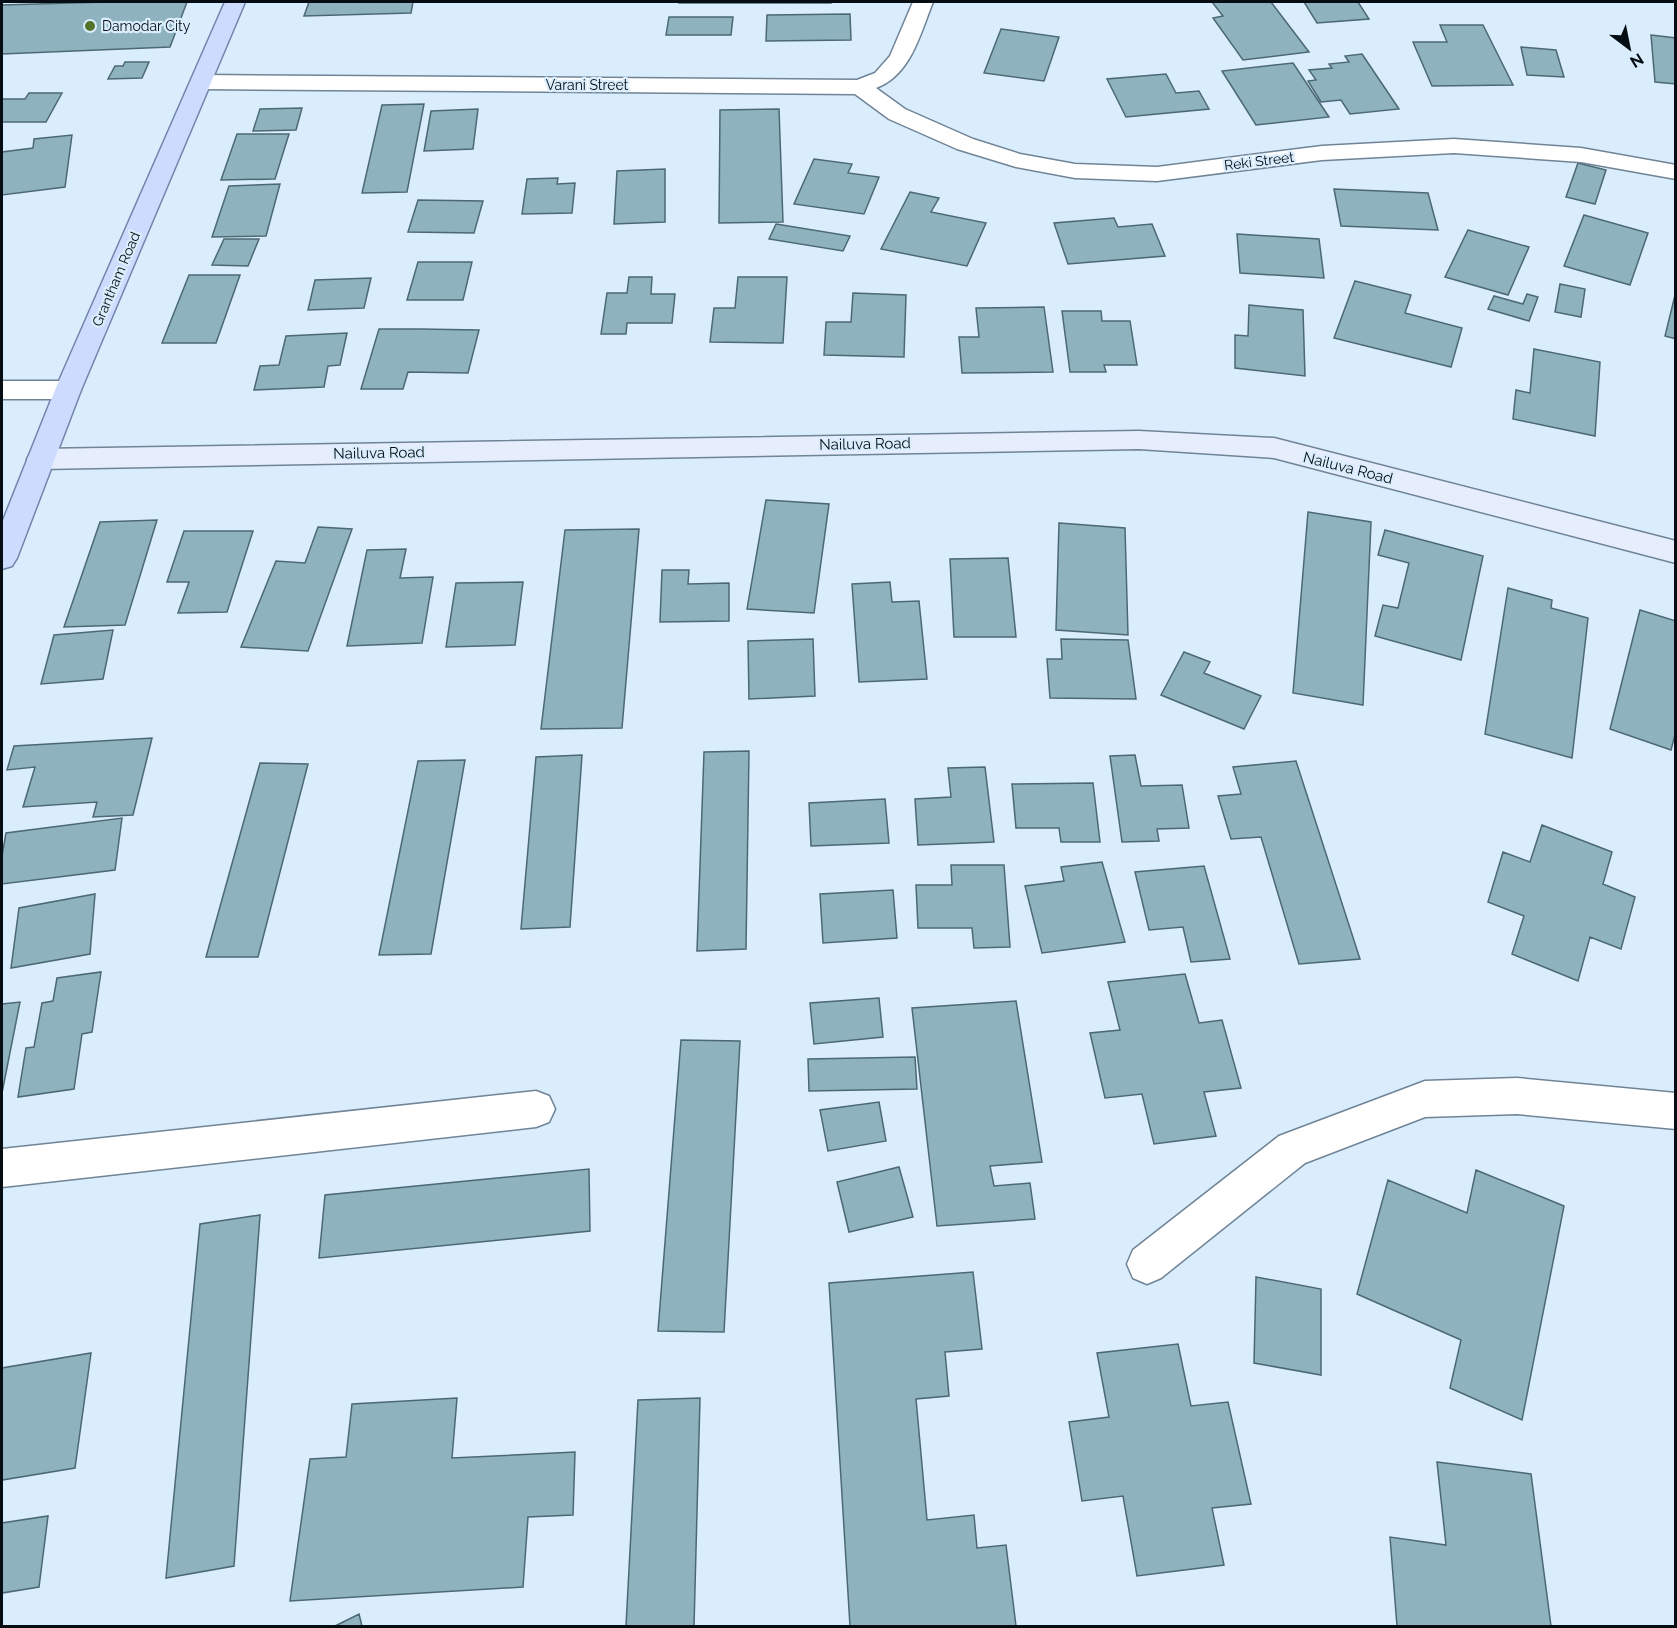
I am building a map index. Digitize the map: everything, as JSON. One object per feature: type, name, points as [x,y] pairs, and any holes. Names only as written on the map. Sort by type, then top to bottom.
[{"type":"main road","name":"Grantham Road","points":[[2,558],[68,390],[235,2]]},
{"type":"main road","name":"Nailuva Road","points":[[41,459],[1139,440],[1274,448],[1676,552]]},
{"type":"street","name":"Varani Street","points":[[202,82],[860,87],[883,78],[900,58],[923,2]]},
{"type":"street","name":"Reki Street","points":[[860,87],[897,114],[965,144],[1016,160],[1075,171],[1157,174],[1322,153],[1454,146],[1581,154],[1676,172]]},
{"type":"street","points":[[2,390],[68,390]]},
{"type":"street","points":[[1147,1264],[1292,1149],[1425,1099],[1517,1096],[1676,1111]]},
{"type":"street","points":[[2,1168],[536,1109]]},
{"type":"building","name":"Damodar City","points":[[187,2],[170,47],[2,54],[2,5]]},
{"type":"building","points":[[309,2],[413,2],[411,13],[304,16]]},
{"type":"building","points":[[831,2],[831,3],[679,3]]},
{"type":"building","points":[[1212,2],[1271,2],[1309,52],[1243,60],[1213,18],[1223,16]]},
{"type":"building","points":[[1304,2],[1358,2],[1369,19],[1317,23]]},
{"type":"building","points":[[850,14],[851,40],[766,41],[767,15]]},
{"type":"building","points":[[669,17],[733,17],[731,35],[666,35]]},
{"type":"building","points":[[1440,25],[1483,25],[1513,85],[1432,86],[1413,42],[1447,42]]},
{"type":"building","points":[[1001,29],[1059,37],[1044,81],[984,73]]},
{"type":"building","points":[[1651,35],[1676,38],[1676,84],[1655,82]]},
{"type":"building","points":[[1521,47],[1556,50],[1564,77],[1527,75]]},
{"type":"building","points":[[1362,54],[1399,109],[1350,114],[1341,100],[1321,102],[1308,81],[1316,80],[1309,70],[1332,68],[1329,64],[1349,62],[1345,56]]},
{"type":"building","points":[[125,62],[149,62],[142,78],[108,79],[115,66],[123,66]]},
{"type":"building","points":[[1293,63],[1329,117],[1256,125],[1222,71]]},
{"type":"building","points":[[1166,74],[1176,93],[1199,91],[1209,109],[1126,117],[1107,79]]},
{"type":"building","points":[[29,93],[62,93],[46,122],[2,122],[2,99],[25,99]]},
{"type":"building","points":[[424,104],[407,192],[362,193],[382,105]]},
{"type":"building","points":[[302,108],[296,130],[253,131],[260,109]]},
{"type":"building","points":[[478,109],[473,149],[424,151],[431,111]]},
{"type":"building","points":[[779,109],[783,222],[719,223],[720,110]]},
{"type":"building","points":[[237,134],[289,134],[275,179],[221,180]]},
{"type":"building","points":[[72,135],[65,187],[2,195],[2,152],[33,148],[34,139]]},
{"type":"building","points":[[814,159],[852,164],[848,173],[879,177],[864,214],[794,204]]},
{"type":"building","points":[[1578,163],[1606,170],[1595,204],[1566,197]]},
{"type":"building","points":[[665,169],[665,222],[614,224],[617,171]]},
{"type":"building","points":[[558,178],[557,184],[575,183],[572,213],[522,214],[527,179]]},
{"type":"building","points":[[280,184],[266,236],[212,237],[229,186]]},
{"type":"building","points":[[1334,189],[1428,193],[1438,230],[1341,226]]},
{"type":"building","points":[[910,192],[939,198],[931,212],[986,223],[967,266],[881,249]]},
{"type":"building","points":[[418,200],[483,201],[474,233],[408,232]]},
{"type":"building","points":[[1584,215],[1648,233],[1630,285],[1564,266]]},
{"type":"building","points":[[1114,218],[1118,227],[1152,224],[1165,256],[1068,264],[1054,223]]},
{"type":"building","points":[[776,224],[850,236],[843,251],[769,239]]},
{"type":"building","points":[[1468,230],[1529,247],[1508,295],[1445,277]]},
{"type":"building","points":[[1237,234],[1319,239],[1324,278],[1240,273]]},
{"type":"building","points":[[224,239],[259,239],[248,266],[212,265]]},
{"type":"building","points":[[418,262],[472,262],[463,300],[407,300]]},
{"type":"building","points":[[189,275],[240,275],[216,343],[162,343]]},
{"type":"building","points":[[629,277],[652,277],[651,294],[675,294],[672,323],[627,323],[626,334],[601,334],[607,293],[627,293]]},
{"type":"building","points":[[738,277],[787,277],[783,343],[710,342],[714,308],[735,308]]},
{"type":"building","points":[[371,278],[364,308],[308,310],[315,280]]},
{"type":"building","points":[[1355,281],[1411,295],[1405,313],[1462,328],[1451,367],[1334,338]]},
{"type":"building","points":[[1560,284],[1585,289],[1581,317],[1555,312]]},
{"type":"building","points":[[1676,291],[1676,339],[1665,336]]},
{"type":"building","points":[[853,293],[906,295],[904,357],[824,355],[826,322],[851,322]]},
{"type":"building","points":[[1527,294],[1538,297],[1529,321],[1488,309],[1494,296],[1523,304]]},
{"type":"building","points":[[1249,305],[1303,310],[1305,376],[1235,368],[1235,335],[1248,336]]},
{"type":"building","points":[[1044,307],[1053,372],[962,373],[959,337],[979,337],[976,308]]},
{"type":"building","points":[[1062,311],[1101,311],[1102,321],[1130,321],[1137,365],[1104,365],[1106,372],[1070,372]]},
{"type":"building","points":[[379,329],[479,330],[468,373],[408,372],[403,389],[361,389]]},
{"type":"building","points":[[347,333],[340,365],[328,366],[324,387],[254,390],[260,366],[279,365],[286,336]]},
{"type":"building","points":[[1534,349],[1600,362],[1595,436],[1513,419],[1516,390],[1530,393]]},
{"type":"building","points":[[766,500],[829,504],[814,613],[747,609]]},
{"type":"building","points":[[1308,512],[1371,522],[1363,705],[1293,693]]},
{"type":"building","points":[[157,520],[125,625],[64,627],[100,522]]},
{"type":"building","points":[[1059,523],[1125,528],[1128,635],[1056,630]]},
{"type":"building","points":[[318,527],[352,529],[308,651],[241,647],[276,561],[305,563]]},
{"type":"building","points":[[639,529],[622,728],[541,729],[565,530]]},
{"type":"building","points":[[1385,530],[1483,556],[1461,660],[1375,636],[1383,605],[1398,608],[1409,563],[1378,555]]},
{"type":"building","points":[[184,531],[253,531],[227,612],[178,613],[189,582],[167,582]]},
{"type":"building","points":[[406,549],[400,578],[433,577],[422,643],[347,646],[367,550]]},
{"type":"building","points":[[1008,558],[1016,637],[954,637],[950,559]]},
{"type":"building","points":[[662,570],[689,570],[688,584],[729,583],[729,621],[660,622]]},
{"type":"building","points":[[523,582],[515,645],[446,647],[456,583]]},
{"type":"building","points":[[890,582],[892,602],[919,601],[927,679],[859,682],[852,584]]},
{"type":"building","points":[[1508,588],[1552,600],[1551,608],[1588,618],[1572,758],[1485,734]]},
{"type":"building","points":[[1640,610],[1676,621],[1676,731],[1671,750],[1610,729]]},
{"type":"building","points":[[113,630],[103,679],[41,684],[54,635]]},
{"type":"building","points":[[813,639],[815,696],[749,699],[748,641]]},
{"type":"building","points":[[1061,639],[1128,640],[1136,699],[1050,698],[1047,659],[1062,659]]},
{"type":"building","points":[[1184,652],[1210,662],[1204,673],[1261,696],[1244,729],[1161,695]]},
{"type":"building","points":[[152,738],[133,815],[93,817],[97,802],[23,807],[35,767],[7,770],[14,746]]},
{"type":"building","points":[[749,751],[746,949],[697,951],[704,752]]},
{"type":"building","points":[[582,755],[570,927],[521,929],[536,757]]},
{"type":"building","points":[[1135,755],[1141,786],[1182,785],[1189,828],[1157,829],[1159,841],[1122,842],[1110,756]]},
{"type":"building","points":[[465,760],[431,954],[379,955],[418,761]]},
{"type":"building","points":[[1296,761],[1360,959],[1299,964],[1261,837],[1231,839],[1218,796],[1241,794],[1233,767]]},
{"type":"building","points":[[260,763],[308,764],[258,957],[206,957]]},
{"type":"building","points":[[985,767],[994,842],[918,845],[915,799],[951,797],[948,768]]},
{"type":"building","points":[[1093,783],[1100,842],[1061,842],[1059,828],[1016,828],[1012,784]]},
{"type":"building","points":[[885,799],[889,843],[811,846],[809,803]]},
{"type":"building","points":[[122,818],[115,870],[2,884],[2,856],[6,833]]},
{"type":"building","points":[[1542,825],[1612,852],[1603,884],[1635,897],[1621,949],[1590,937],[1578,981],[1512,954],[1524,916],[1488,902],[1503,852],[1530,862]]},
{"type":"building","points":[[1102,862],[1125,942],[1042,953],[1025,886],[1064,881],[1061,867]]},
{"type":"building","points":[[951,865],[1004,865],[1010,947],[974,948],[972,928],[918,928],[916,885],[952,885]]},
{"type":"building","points":[[1204,866],[1230,959],[1191,962],[1183,927],[1149,930],[1135,872]]},
{"type":"building","points":[[893,890],[897,938],[823,943],[820,894]]},
{"type":"building","points":[[95,894],[90,954],[11,968],[19,908]]},
{"type":"building","points":[[101,972],[92,1032],[82,1034],[74,1089],[18,1097],[26,1048],[34,1047],[42,1003],[53,1001],[57,978]]},
{"type":"building","points":[[1185,974],[1199,1023],[1222,1020],[1241,1088],[1204,1092],[1216,1136],[1154,1144],[1142,1094],[1105,1098],[1090,1033],[1120,1030],[1108,982]]},
{"type":"building","points":[[879,998],[883,1037],[814,1044],[810,1003]]},
{"type":"building","points":[[1016,1001],[1042,1162],[990,1166],[994,1186],[1030,1183],[1035,1219],[937,1226],[912,1008]]},
{"type":"building","points":[[20,1002],[2,1093],[2,1004]]},
{"type":"building","points":[[681,1040],[740,1041],[724,1332],[658,1331]]},
{"type":"building","points":[[915,1057],[917,1089],[809,1091],[808,1059]]},
{"type":"building","points":[[879,1102],[886,1141],[828,1151],[820,1110]]},
{"type":"building","points":[[899,1167],[913,1217],[849,1232],[837,1182]]},
{"type":"building","points":[[589,1169],[590,1231],[319,1258],[325,1195]]},
{"type":"building","points":[[1476,1170],[1564,1206],[1522,1420],[1450,1388],[1461,1340],[1357,1294],[1388,1180],[1467,1213]]},
{"type":"building","points":[[260,1215],[234,1566],[166,1578],[200,1224]]},
{"type":"building","points":[[973,1272],[982,1349],[945,1352],[949,1396],[916,1399],[927,1520],[974,1515],[977,1548],[1006,1545],[1016,1626],[850,1626],[829,1283]]},
{"type":"building","points":[[1256,1277],[1321,1289],[1321,1375],[1254,1363]]},
{"type":"building","points":[[1178,1344],[1191,1406],[1228,1402],[1251,1504],[1212,1508],[1224,1565],[1137,1576],[1123,1496],[1082,1501],[1069,1422],[1109,1417],[1097,1353]]},
{"type":"building","points":[[91,1353],[75,1468],[2,1480],[2,1368]]},
{"type":"building","points":[[457,1398],[452,1458],[575,1452],[573,1515],[528,1517],[523,1587],[290,1601],[310,1459],[346,1457],[352,1404]]},
{"type":"building","points":[[700,1398],[694,1626],[626,1626],[638,1400]]},
{"type":"building","points":[[1437,1462],[1531,1474],[1551,1626],[1397,1626],[1390,1537],[1446,1545]]},
{"type":"building","points":[[48,1516],[39,1587],[2,1593],[2,1523]]},
{"type":"building","points":[[359,1614],[362,1626],[335,1626]]},
{"type":"place","name":"Damodar City","points":[[90,26]]}]
